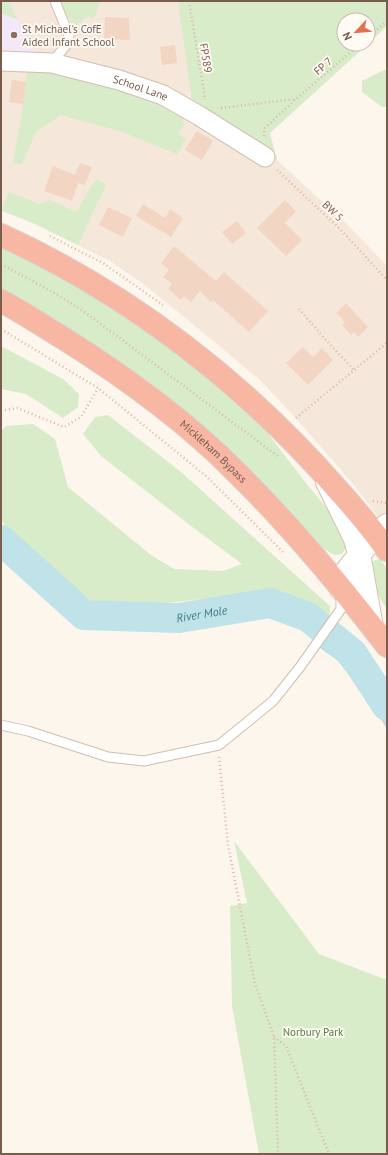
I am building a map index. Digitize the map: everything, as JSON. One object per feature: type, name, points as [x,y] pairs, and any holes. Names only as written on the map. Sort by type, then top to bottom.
[{"type":"highway","points":[[1,235],[38,252],[136,311],[183,346],[235,387],[282,430],[383,536]]},
{"type":"highway","name":"Mickleham Bypass","points":[[1,301],[108,366],[190,430],[235,470],[283,520],[341,599],[372,627],[387,646]]},
{"type":"main road","points":[[323,473],[355,539],[372,627]]},
{"type":"main road","points":[[341,599],[344,574],[359,554],[383,536]]},
{"type":"street","name":"School Lane","points":[[1,61],[52,63],[119,80],[163,95],[202,110],[265,158]]},
{"type":"lane","points":[[52,63],[66,45],[69,36],[55,1]]},
{"type":"lane","points":[[1,725],[28,731],[108,758],[144,761],[220,745],[273,701],[300,667],[341,599]]},
{"type":"path","name":"FP589","points":[[188,1],[202,110]]},
{"type":"path","points":[[376,30],[387,21]]},
{"type":"path","name":"FP 7","points":[[265,158],[264,129],[351,52]]},
{"type":"path","points":[[202,110],[296,99]]},
{"type":"path","name":"BW 5","points":[[265,158],[340,229],[387,280]]},
{"type":"path","points":[[1,264],[58,295],[86,313],[281,458]]},
{"type":"path","points":[[300,309],[354,370]]},
{"type":"path","points":[[1,329],[98,388],[206,476],[285,554]]},
{"type":"path","points":[[282,430],[387,343]]},
{"type":"path","points":[[1,411],[18,408],[64,427],[81,417],[98,388]]},
{"type":"path","points":[[220,745],[219,762],[228,845],[255,984],[274,1037],[278,1154]]},
{"type":"path","points":[[274,1037],[286,1046],[329,1154]]},
{"type":"shaded area","points":[[1,1],[178,1],[193,101],[277,160],[349,226],[387,266],[387,529],[354,485],[260,380],[183,316],[142,283],[110,261],[33,223],[1,210]]},
{"type":"shaded area","name":"St Michael's CofE Aided Infant School","points":[[1,1],[8,1],[37,54],[1,50]]},
{"type":"green space","points":[[1,1],[8,1],[18,20],[1,13]]},
{"type":"green space","points":[[61,1],[100,1],[96,14],[92,19],[88,16],[74,27],[65,12]]},
{"type":"green space","points":[[178,1],[387,1],[387,26],[376,36],[376,12],[336,12],[336,52],[359,52],[270,133],[277,160],[192,101]]},
{"type":"green space","points":[[384,70],[387,70],[387,107],[382,107],[362,92],[362,81]]},
{"type":"green space","points":[[27,71],[48,71],[153,99],[183,115],[184,125],[178,134],[186,139],[177,154],[119,131],[61,115],[36,132],[22,164],[13,163]]},
{"type":"green space","points":[[97,179],[106,185],[78,245],[33,223],[2,211],[9,192],[39,204],[50,200],[77,212],[91,186]]},
{"type":"green space","points":[[1,245],[47,267],[177,349],[232,396],[266,431],[309,487],[342,526],[348,545],[342,554],[334,555],[324,549],[232,453],[172,400],[89,341],[1,290]]},
{"type":"green space","points":[[1,346],[63,379],[79,394],[78,407],[63,418],[26,394],[1,389]]},
{"type":"green space","points":[[108,415],[181,472],[330,606],[330,613],[326,619],[281,592],[157,604],[88,600],[8,532],[1,518],[1,431],[6,426],[33,424],[55,439],[68,487],[151,555],[174,569],[223,571],[242,564],[101,456],[83,434],[95,417]]},
{"type":"green space","points":[[380,558],[387,569],[387,609],[368,574],[372,562]]},
{"type":"green space","name":"Norbury Park","points":[[234,841],[319,954],[387,980],[387,1154],[259,1154],[232,1006],[230,906],[247,903]]},
{"type":"water","points":[[336,624],[356,647],[387,689],[387,728],[376,709],[338,660],[321,648]]},
{"type":"building","points":[[105,17],[129,18],[130,40],[104,39]]},
{"type":"building","points":[[175,45],[177,63],[162,65],[160,47]]},
{"type":"building","points":[[12,80],[26,82],[23,104],[9,102]]},
{"type":"building","points":[[197,131],[213,141],[202,160],[185,150]]},
{"type":"building","points":[[80,163],[92,167],[85,185],[78,183],[72,201],[44,191],[53,166],[75,175]]},
{"type":"building","points":[[285,200],[296,211],[285,223],[302,240],[286,256],[257,228]]},
{"type":"building","points":[[143,204],[165,218],[170,209],[183,218],[171,237],[136,216]]},
{"type":"building","points":[[108,207],[132,218],[123,237],[99,225]]},
{"type":"building","points":[[237,221],[246,233],[232,244],[222,232]]},
{"type":"building","points":[[174,246],[216,281],[224,272],[268,311],[249,332],[213,300],[211,302],[200,291],[191,302],[184,296],[181,300],[168,289],[172,284],[163,277],[169,270],[161,263]]},
{"type":"building","points":[[346,303],[368,327],[358,337],[354,332],[351,335],[342,325],[345,322],[336,313]]},
{"type":"building","points":[[303,347],[313,357],[322,348],[333,360],[308,385],[286,363]]},
{"type":"waterway","name":"River Mole","points":[[1,540],[84,615],[179,618],[270,603],[308,617],[352,653],[387,706]]},
{"type":"place","name":"St Michael's CofE Aided Infant School","points":[[14,35]]}]
